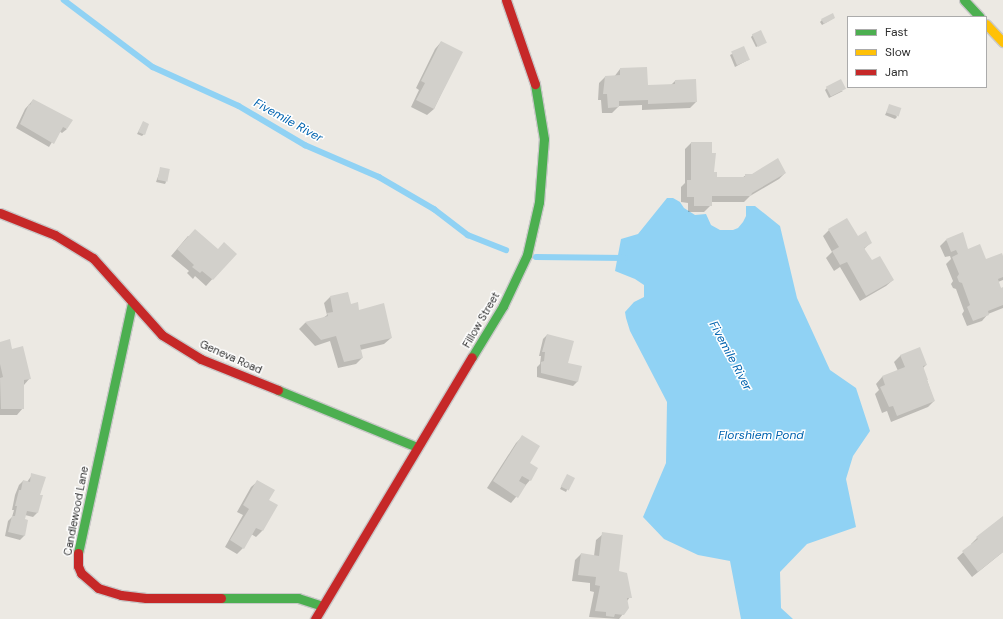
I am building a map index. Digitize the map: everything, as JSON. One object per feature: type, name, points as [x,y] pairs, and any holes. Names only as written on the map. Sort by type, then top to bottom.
[{"type":"street","name":"Fillow Street","points":[[314,619],[503,306],[527,255],[539,202],[544,139],[542,115],[528,59],[506,0]]},
{"type":"street","points":[[964,0],[979,16]]},
{"type":"street","points":[[987,25],[1003,42]]},
{"type":"street","name":"Geneva Road","points":[[0,213],[55,235],[93,258],[162,335],[201,359],[417,448]]},
{"type":"street","name":"Candlewood Lane","points":[[132,303],[77,557],[78,566],[81,573],[98,588],[121,595],[146,598],[298,598],[322,606]]},
{"type":"water","name":"Florshiem Pond","points":[[667,198],[673,198],[680,202],[684,208],[695,215],[706,214],[711,225],[720,230],[733,230],[738,228],[746,216],[746,206],[755,206],[780,226],[797,298],[830,370],[856,388],[870,431],[853,456],[846,479],[856,527],[807,544],[780,572],[781,608],[793,619],[741,619],[730,561],[698,555],[664,539],[643,517],[666,463],[667,402],[630,331],[626,318],[625,312],[634,302],[644,297],[644,285],[635,279],[615,271],[621,239],[638,234]]},
{"type":"building","points":[[833,13],[835,18],[824,24],[821,19]]},
{"type":"building","points":[[761,30],[767,43],[758,47],[752,34]]},
{"type":"building","points":[[441,41],[463,52],[434,109],[416,100],[425,83],[421,81]]},
{"type":"building","points":[[744,46],[750,60],[737,65],[731,51]]},
{"type":"building","points":[[647,67],[648,85],[675,84],[675,80],[696,79],[697,102],[648,104],[648,100],[619,101],[619,107],[608,108],[607,94],[603,94],[605,76],[620,75],[620,68]]},
{"type":"building","points":[[841,79],[846,89],[831,97],[826,87]]},
{"type":"building","points":[[33,99],[73,120],[67,129],[63,127],[54,144],[20,124],[29,104],[30,105]]},
{"type":"building","points":[[889,104],[901,108],[899,117],[886,113]]},
{"type":"building","points":[[143,121],[149,124],[145,135],[138,132]]},
{"type":"building","points":[[691,142],[712,142],[712,153],[716,153],[714,172],[717,172],[717,177],[745,177],[745,174],[752,174],[778,158],[786,173],[752,193],[751,196],[712,196],[712,206],[694,206],[694,197],[687,197],[687,180],[691,180]]},
{"type":"building","points":[[160,167],[170,169],[167,182],[158,180]]},
{"type":"building","points":[[847,218],[858,236],[866,231],[872,243],[864,248],[872,260],[880,256],[894,280],[866,296],[847,262],[840,265],[832,251],[839,247],[828,229]]},
{"type":"building","points":[[195,229],[218,249],[224,242],[237,254],[213,280],[202,271],[200,273],[192,267],[194,265],[177,249]]},
{"type":"building","points":[[963,232],[968,249],[980,244],[986,259],[1002,253],[1003,256],[1003,277],[998,279],[1001,288],[1003,287],[1003,305],[988,311],[989,315],[973,321],[967,307],[970,305],[962,283],[959,282],[957,277],[959,274],[952,257],[958,254],[956,250],[951,252],[946,239]]},
{"type":"building","points":[[348,292],[351,304],[358,302],[359,310],[384,303],[392,338],[360,345],[363,358],[344,362],[336,336],[321,340],[305,322],[328,316],[327,313],[333,312],[330,296]]},
{"type":"building","points":[[547,334],[574,341],[568,363],[582,366],[578,382],[541,373],[541,362],[544,361],[545,352],[542,352]]},
{"type":"building","points":[[10,339],[12,349],[23,346],[31,379],[24,380],[24,409],[1,409],[0,378],[3,377],[0,364],[0,342]]},
{"type":"building","points":[[920,347],[927,365],[923,366],[935,401],[897,416],[893,406],[889,407],[880,387],[885,385],[882,376],[905,367],[900,355]]},
{"type":"building","points":[[522,435],[540,446],[530,463],[538,468],[531,481],[522,476],[519,481],[526,485],[518,498],[493,481]]},
{"type":"building","points":[[31,473],[46,477],[40,495],[43,495],[38,513],[27,511],[25,519],[28,520],[25,536],[8,532],[12,516],[15,516],[17,506],[15,506],[19,490],[21,490],[23,480],[30,482]]},
{"type":"building","points":[[567,474],[575,478],[569,491],[561,486]]},
{"type":"building","points":[[257,480],[275,490],[269,500],[278,505],[263,531],[256,528],[244,549],[230,540],[249,509],[243,505]]},
{"type":"building","points":[[1003,516],[1003,552],[978,572],[962,551],[978,539],[976,537]]},
{"type":"building","points":[[602,532],[623,535],[619,571],[627,573],[632,598],[627,598],[629,608],[624,615],[615,614],[614,617],[606,616],[606,612],[595,611],[600,586],[595,585],[596,577],[578,575],[581,553],[599,556]]},
{"type":"waterway","name":"Fivemile River","points":[[64,0],[153,67],[239,106],[305,145],[379,177],[434,209],[468,235],[506,250]]},
{"type":"waterway","name":"Fivemile River","points":[[536,257],[625,258]]},
{"type":"traffic: fast","points":[[964,0],[979,16]]},
{"type":"traffic: fast","points":[[472,357],[503,306],[527,255],[539,202],[544,139],[535,84]]},
{"type":"traffic: fast","points":[[78,553],[132,303]]},
{"type":"traffic: fast","points":[[278,390],[417,447]]},
{"type":"traffic: fast","points":[[221,598],[298,598],[322,606]]},
{"type":"traffic: slow","points":[[987,25],[1003,42]]},
{"type":"traffic: jam","points":[[506,0],[535,84]]},
{"type":"traffic: jam","points":[[0,213],[55,235],[93,258],[162,335],[201,359],[278,390]]},
{"type":"traffic: jam","points":[[315,619],[472,357]]},
{"type":"traffic: jam","points":[[78,553],[78,566],[81,573],[98,588],[121,595],[146,598],[221,598]]}]
